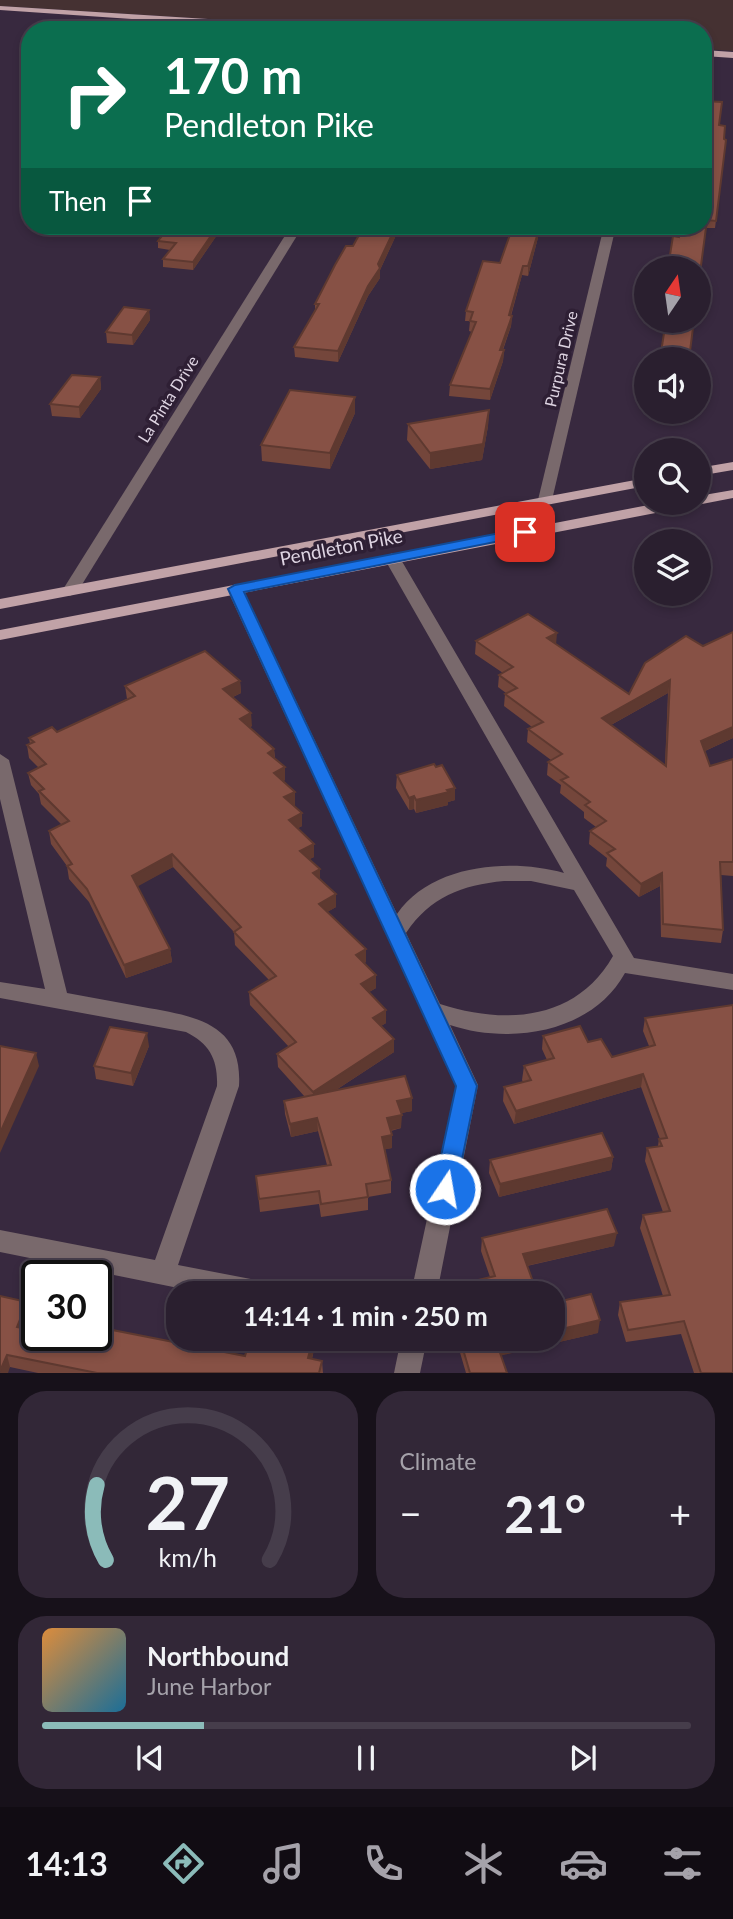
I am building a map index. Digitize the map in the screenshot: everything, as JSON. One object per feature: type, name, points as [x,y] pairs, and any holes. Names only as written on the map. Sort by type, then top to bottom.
[{"type":"main road","points":[[0,8],[196,21]]},
{"type":"main road","points":[[0,15],[92,21]]},
{"type":"main road","points":[[712,54],[733,55]]},
{"type":"main road","points":[[712,64],[733,65]]},
{"type":"main road","points":[[711,470],[733,466]]},
{"type":"main road","name":"Pendleton Pike","points":[[0,604],[634,484]]},
{"type":"main road","points":[[711,498],[733,494]]},
{"type":"main road","name":"Pendleton Pike","points":[[0,635],[634,512]]},
{"type":"street","name":"La Pinta Drive","points":[[70,591],[291,235]]},
{"type":"street","name":"Purpura Drive","points":[[545,500],[608,235]]},
{"type":"street","points":[[392,558],[624,957],[611,982],[596,996],[581,1006],[541,1022],[489,1026],[449,1018],[431,1010]]},
{"type":"street","points":[[235,589],[467,1086],[426,1281]]},
{"type":"street","points":[[0,760],[58,1000]]},
{"type":"street","points":[[395,934],[406,916],[425,899],[451,884],[472,878],[527,873],[581,885]]},
{"type":"street","points":[[621,964],[733,982]]},
{"type":"street","points":[[0,990],[190,1024],[206,1032],[223,1047],[229,1068],[228,1086],[163,1273]]},
{"type":"street","points":[[0,1241],[202,1281]]},
{"type":"street","points":[[407,1373],[412,1351]]},
{"type":"shaded area","points":[[0,0],[733,0],[733,51],[712,50],[712,21],[242,21],[0,6]]},
{"type":"building","points":[[712,101],[722,102],[719,125],[725,126],[726,140],[716,221],[712,221]]},
{"type":"building","points":[[163,235],[212,235],[193,262],[163,259],[176,243],[158,241]]},
{"type":"building","points":[[359,235],[392,235],[378,264],[380,268],[368,286],[338,351],[294,347],[319,304],[315,304],[346,246],[353,246]]},
{"type":"building","points":[[510,235],[537,235],[528,266],[523,266],[509,315],[512,316],[500,350],[504,350],[490,389],[450,385],[476,322],[470,321],[473,312],[466,311],[483,261],[500,263]]},
{"type":"building","points":[[705,235],[702,256],[670,256],[673,236]]},
{"type":"building","points":[[124,307],[149,310],[132,335],[106,332]]},
{"type":"building","points":[[664,333],[692,333],[691,347],[662,347]]},
{"type":"building","points":[[72,375],[100,377],[79,407],[50,404]]},
{"type":"building","points":[[290,390],[355,397],[330,453],[261,445]]},
{"type":"building","points":[[489,410],[483,444],[430,453],[408,424]]},
{"type":"building","points":[[528,614],[557,633],[547,638],[629,694],[645,663],[686,636],[703,646],[733,632],[733,727],[701,741],[710,766],[733,759],[733,862],[720,862],[723,930],[663,924],[662,873],[641,884],[607,853],[615,849],[590,831],[606,821],[585,805],[590,802],[561,780],[568,777],[548,762],[562,754],[528,729],[543,722],[505,694],[517,688],[499,675],[513,667],[476,641]],"holes":[[[670,680],[666,766],[602,718]]]},
{"type":"building","points":[[205,651],[240,681],[223,689],[251,713],[240,719],[274,749],[268,753],[285,767],[274,773],[295,792],[284,797],[302,813],[289,820],[314,844],[300,851],[320,869],[313,873],[336,894],[319,904],[366,949],[356,955],[376,975],[361,984],[386,1010],[373,1018],[394,1039],[313,1092],[277,1054],[296,1042],[249,992],[276,976],[234,932],[241,927],[172,854],[132,876],[170,949],[124,965],[87,889],[67,866],[72,864],[49,831],[69,821],[39,791],[44,789],[28,773],[46,764],[27,745],[34,742],[29,738],[52,727],[57,732],[135,696],[125,686]]},
{"type":"building","points":[[434,764],[436,767],[442,765],[455,788],[416,800],[414,796],[409,798],[397,775]]},
{"type":"building","points":[[733,1005],[733,1373],[701,1373],[684,1321],[628,1330],[620,1302],[670,1295],[643,1215],[670,1211],[647,1148],[662,1146],[659,1139],[667,1138],[643,1074],[516,1111],[504,1087],[531,1080],[524,1066],[554,1058],[543,1036],[580,1026],[588,1042],[601,1039],[612,1057],[655,1045],[645,1018]]},
{"type":"building","points":[[110,1027],[147,1033],[131,1073],[94,1066]]},
{"type":"building","points":[[0,1046],[36,1053],[0,1133]]},
{"type":"building","points":[[405,1076],[412,1098],[397,1101],[402,1115],[387,1118],[392,1135],[382,1137],[391,1180],[366,1184],[368,1197],[321,1204],[319,1191],[259,1199],[256,1176],[331,1165],[317,1118],[290,1124],[284,1101]]},
{"type":"building","points":[[602,1133],[613,1157],[500,1184],[490,1160]]},
{"type":"building","points":[[607,1209],[617,1233],[523,1254],[533,1281],[474,1281],[495,1276],[482,1238]]},
{"type":"building","points":[[591,1294],[600,1320],[565,1328],[565,1300]]},
{"type":"building","points":[[0,1296],[21,1301],[21,1317],[17,1327],[21,1328],[21,1351],[112,1351],[112,1330],[166,1341],[166,1351],[219,1351],[245,1356],[246,1351],[310,1351],[308,1358],[322,1361],[319,1373],[97,1373],[7,1355],[0,1371]]},
{"type":"building","points":[[464,1351],[499,1351],[507,1373],[470,1373]]},
{"type":"route","points":[[445,1189],[467,1086],[235,589],[525,532]]}]
